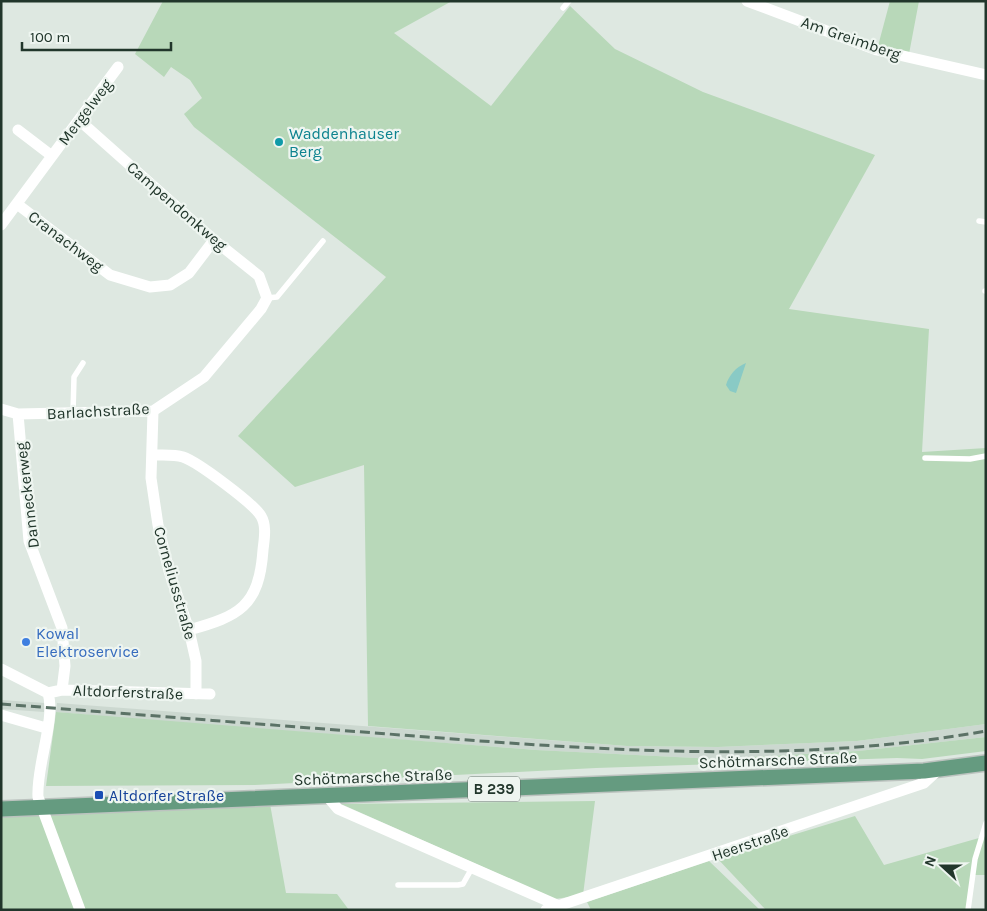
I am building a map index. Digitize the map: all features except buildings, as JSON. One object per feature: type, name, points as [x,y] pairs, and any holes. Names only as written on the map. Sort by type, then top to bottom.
[{"type":"main road","name":"Schötmarsche Straße","points":[[1,809],[938,770],[986,763]]},
{"type":"street","name":"Am Greimberg","points":[[748,1],[878,50],[986,75]]},
{"type":"street","name":"Mergelweg","points":[[1,225],[118,67]]},
{"type":"street","name":"Campendonkweg","points":[[79,120],[214,240],[258,276],[267,298]]},
{"type":"street","name":"Mergelweg","points":[[18,130],[52,156]]},
{"type":"street","name":"Cranachweg","points":[[17,204],[110,275],[150,287],[170,285],[189,273],[214,240]]},
{"type":"street","name":"Barlachstraße","points":[[1,408],[18,414],[153,411],[204,377],[261,309],[267,298]]},
{"type":"street","name":"Corneliusstraße","points":[[153,411],[151,478],[161,540],[189,630],[196,661],[196,694]]},
{"type":"street","name":"Danneckerweg","points":[[18,414],[29,541],[62,628],[65,666],[62,690]]},
{"type":"street","points":[[153,455],[181,456],[195,462],[257,510],[264,525],[261,572],[256,588],[248,601],[237,613],[223,620],[189,630]]},
{"type":"street","points":[[1,669],[48,693]]},
{"type":"street","name":"Altdorferstraße","points":[[80,910],[65,874],[38,797],[37,783],[50,701],[48,693],[62,690],[210,694]]},
{"type":"street","points":[[1,715],[46,728]]},
{"type":"street","name":"Heerstraße","points":[[327,796],[338,809],[472,868],[552,908],[896,793],[924,782],[938,770]]},
{"type":"lane","points":[[563,8],[569,1]]},
{"type":"lane","points":[[267,298],[277,297],[323,241]]},
{"type":"lane","points":[[73,413],[74,377],[83,363]]},
{"type":"lane","points":[[925,458],[970,459],[986,456]]},
{"type":"lane","points":[[968,910],[974,859],[986,823]]},
{"type":"lane","points":[[398,885],[463,884],[472,868]]},
{"type":"shaded area","points":[[1,700],[45,703],[44,712],[1,709]]},
{"type":"shaded area","points":[[57,703],[627,746],[718,747],[857,741],[986,724],[986,737],[858,751],[716,759],[536,750],[155,721],[56,712]]},
{"type":"green space","points":[[163,1],[452,1],[394,33],[491,106],[570,6],[615,49],[703,92],[875,155],[789,309],[929,329],[922,452],[986,448],[986,724],[857,741],[718,747],[627,746],[368,726],[364,465],[295,487],[238,436],[386,277],[194,127],[184,114],[202,98],[190,80],[171,67],[164,77],[135,54]]},
{"type":"green space","points":[[890,1],[919,1],[909,54],[878,46]]},
{"type":"green space","points":[[56,712],[536,750],[716,759],[858,751],[986,737],[986,751],[922,759],[897,758],[596,768],[255,785],[46,786]]},
{"type":"green space","points":[[595,801],[583,895],[555,899],[341,804]]},
{"type":"green space","points":[[270,804],[286,893],[337,894],[349,910],[1,910],[1,816]]},
{"type":"green space","points":[[855,816],[884,865],[986,836],[986,875],[971,875],[970,910],[766,910],[717,858]]},
{"type":"green space","points":[[709,861],[760,910],[591,910],[587,902]]},
{"type":"water","points":[[746,363],[736,393],[730,391],[726,385],[729,378],[736,369]]},
{"type":"railway","points":[[1,704],[567,747],[707,752],[847,748],[986,731]]},
{"type":"place","name":"Waddenhauser Berg","points":[[279,142]]},
{"type":"place","name":"Kowal Elektroservice","points":[[26,642]]},
{"type":"place","name":"Altdorfer Straße","points":[[99,795]]}]
